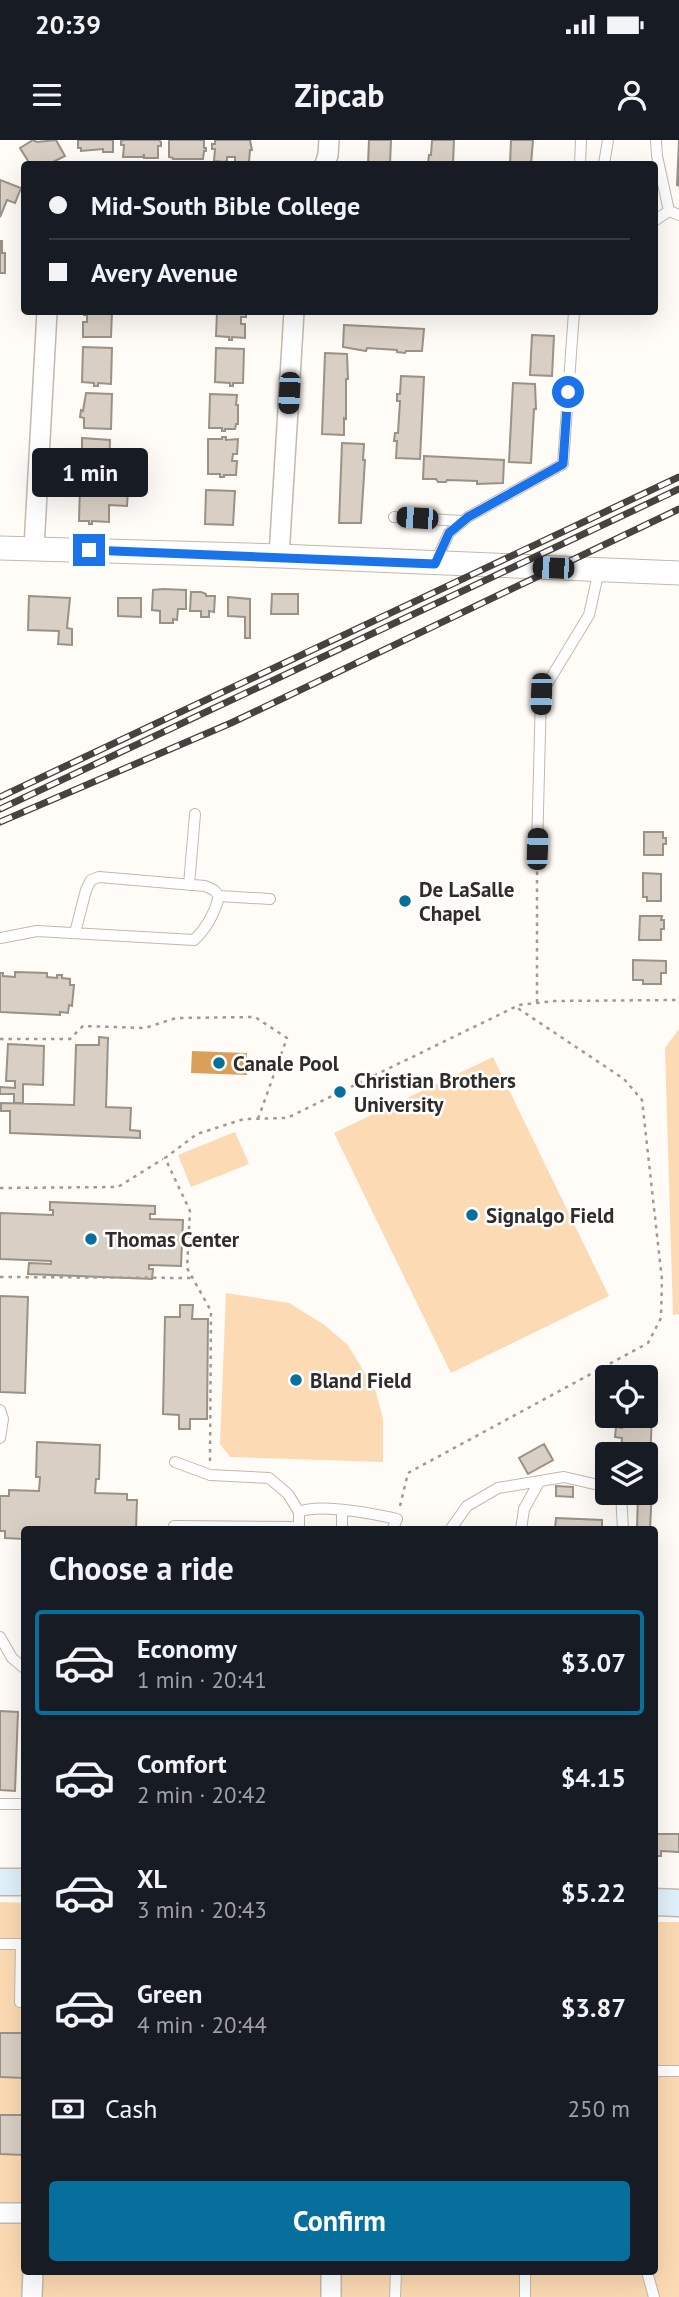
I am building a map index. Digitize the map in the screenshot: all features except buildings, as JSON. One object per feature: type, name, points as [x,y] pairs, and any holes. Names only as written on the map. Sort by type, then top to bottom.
[{"type":"main road","points":[[0,1882],[21,1882]]},
{"type":"main road","points":[[658,1902],[679,1903]]},
{"type":"street","points":[[326,161],[329,140]]},
{"type":"street","points":[[34,548],[47,315]]},
{"type":"street","points":[[279,556],[294,315]]},
{"type":"street","points":[[0,548],[279,556],[679,573]]},
{"type":"street","points":[[0,2213],[21,2213]]},
{"type":"street","points":[[32,2297],[33,2275]]},
{"type":"street","points":[[331,2275],[331,2297]]},
{"type":"lane","points":[[580,161],[581,140]]},
{"type":"lane","points":[[604,161],[608,140]]},
{"type":"lane","points":[[656,140],[657,156],[674,213]]},
{"type":"lane","points":[[435,564],[449,533],[462,521],[563,464],[574,315]]},
{"type":"lane","points":[[394,517],[462,521]]},
{"type":"lane","points":[[537,849],[541,694],[589,615],[599,570]]},
{"type":"lane","points":[[189,885],[195,814]]},
{"type":"lane","points":[[75,933],[86,890],[91,880],[99,877],[205,886],[219,895],[270,899]]},
{"type":"lane","points":[[0,938],[37,931],[194,940],[203,932],[216,908],[219,895]]},
{"type":"lane","points":[[0,1410],[3,1419],[0,1438]]},
{"type":"lane","points":[[175,1462],[210,1475],[268,1478],[288,1494],[299,1512],[299,1526]]},
{"type":"lane","points":[[453,1526],[467,1506],[498,1488],[564,1477],[595,1485]]},
{"type":"lane","points":[[522,1526],[524,1509],[539,1482]]},
{"type":"lane","points":[[622,1505],[623,1526]]},
{"type":"lane","points":[[299,1512],[315,1508],[375,1514],[395,1524]]},
{"type":"lane","points":[[342,1511],[342,1526]]},
{"type":"lane","points":[[0,1637],[12,1658],[21,1666]]},
{"type":"lane","points":[[0,1804],[21,1804]]},
{"type":"lane","points":[[0,1944],[21,1944]]},
{"type":"lane","points":[[21,1983],[21,2002]]},
{"type":"lane","points":[[658,2071],[679,2071]]},
{"type":"lane","points":[[395,2297],[396,2275]]},
{"type":"lane","points":[[525,2275],[525,2297]]},
{"type":"lane","points":[[648,2275],[654,2297]]},
{"type":"path","points":[[537,849],[537,1003]]},
{"type":"path","points":[[0,1188],[118,1187],[165,1158],[197,1134],[244,1119],[287,1118],[516,1007],[554,1000],[679,1000]]},
{"type":"path","points":[[395,1524],[408,1473],[648,1343],[661,1318],[662,1280],[642,1100],[624,1079],[516,1007]]},
{"type":"path","points":[[0,1039],[70,1039],[83,1026],[145,1028],[176,1018],[255,1017],[288,1038],[258,1119]]},
{"type":"path","points":[[165,1158],[190,1211],[187,1268],[211,1311],[210,1475]]},
{"type":"path","points":[[0,1277],[193,1278]]},
{"type":"shaded area","points":[[679,1029],[679,1314],[673,1315],[665,1048]]},
{"type":"shaded area","name":"Canale Pool","points":[[192,1051],[247,1053],[247,1075],[191,1073]]},
{"type":"shaded area","name":"Signalgo Field","points":[[493,1057],[609,1296],[451,1373],[334,1133]]},
{"type":"shaded area","points":[[235,1132],[249,1164],[191,1187],[178,1155]]},
{"type":"shaded area","name":"Bland Field","points":[[226,1293],[289,1303],[323,1324],[348,1345],[376,1392],[383,1419],[383,1462],[230,1457],[220,1444]]},
{"type":"shaded area","points":[[0,1902],[21,1903],[21,2275],[658,2275],[658,1922],[679,1922],[679,2297],[0,2297]]},
{"type":"railway","points":[[0,797],[679,477]]},
{"type":"railway","points":[[0,809],[679,489]]},
{"type":"railway","points":[[0,822],[231,723],[679,509]]},
{"type":"place","name":"De LaSalle Chapel","points":[[405,901]]},
{"type":"place","name":"Canale Pool","points":[[219,1063]]},
{"type":"place","name":"Christian Brothers University","points":[[340,1092]]},
{"type":"place","name":"Signalgo Field","points":[[472,1215]]},
{"type":"place","name":"Thomas Center","points":[[91,1239]]},
{"type":"place","name":"Bland Field","points":[[296,1380]]},
{"type":"route","points":[[89,550],[435,564],[444,540],[468,517],[563,464],[568,392]]}]
